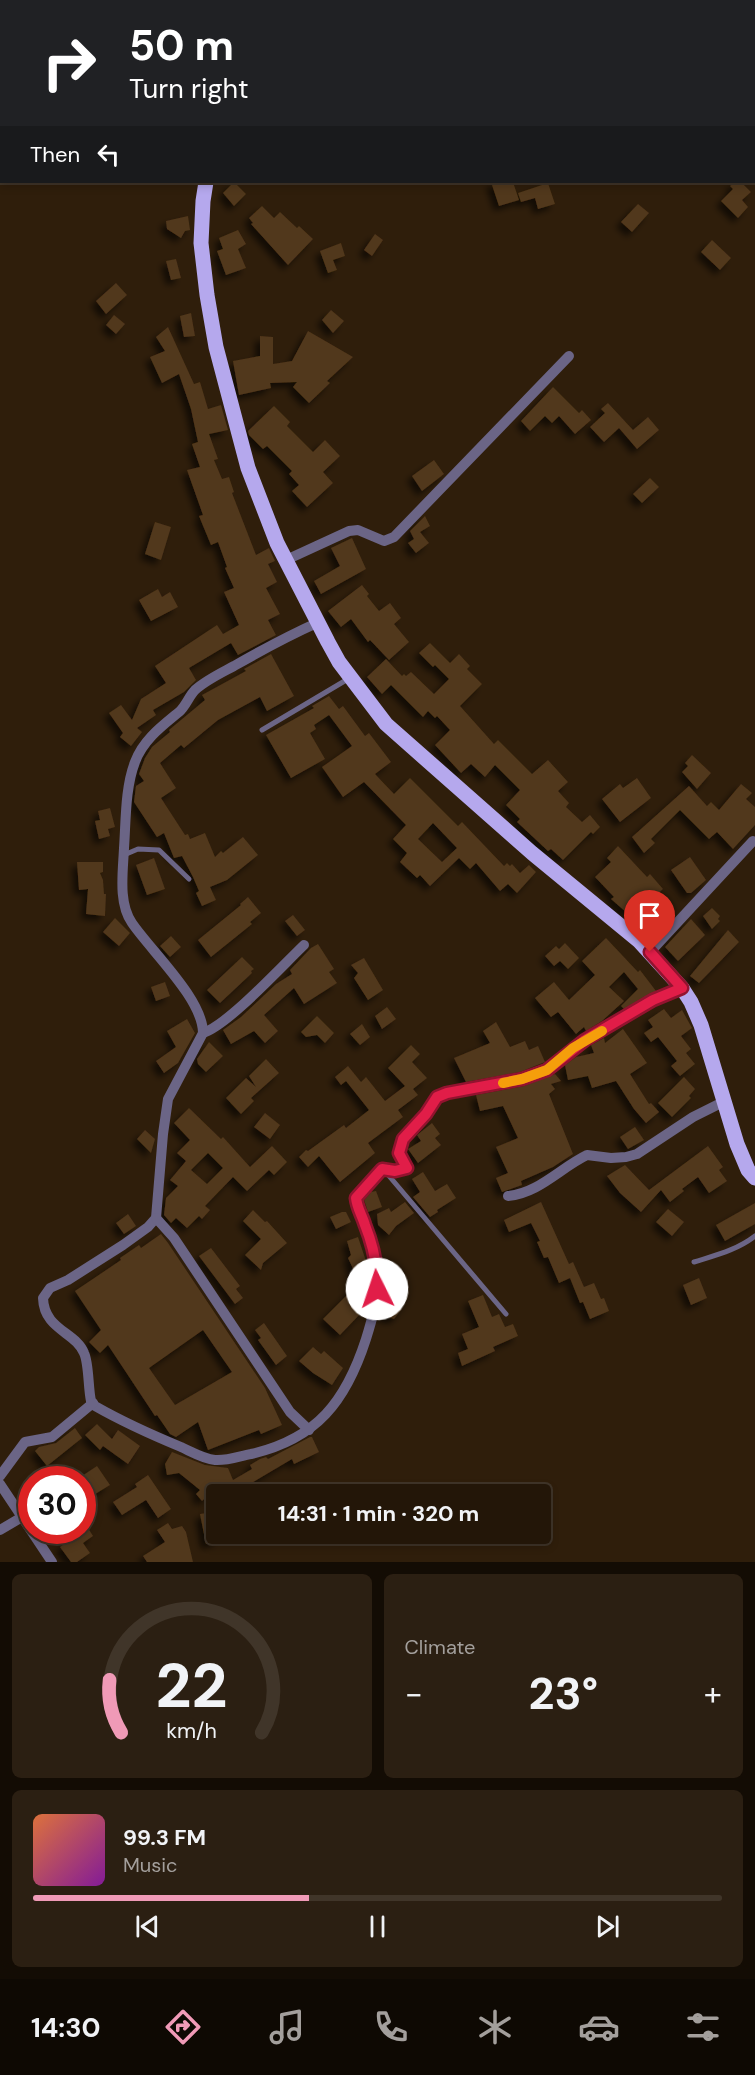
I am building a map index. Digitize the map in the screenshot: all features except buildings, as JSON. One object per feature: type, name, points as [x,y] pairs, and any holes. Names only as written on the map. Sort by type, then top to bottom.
[{"type":"main road","points":[[206,183],[201,243],[207,295],[216,347],[248,468],[286,560],[328,642],[386,724],[403,741],[650,952],[682,988],[691,1002],[700,1025],[723,1102],[744,1161],[755,1178]]},
{"type":"street","points":[[286,560],[349,531],[358,530],[384,541],[394,537],[568,356]]},
{"type":"street","points":[[319,622],[277,641],[195,690],[182,709],[157,730],[142,747],[134,763],[126,810],[123,902],[131,922],[185,991],[199,1014],[203,1024],[203,1033],[168,1099],[156,1218],[148,1227],[123,1245],[45,1293],[44,1303],[49,1318],[84,1353],[87,1383],[93,1403],[126,1422],[214,1460],[269,1450],[309,1430],[321,1420],[348,1384],[358,1363],[370,1326],[378,1277],[373,1244],[357,1208],[356,1198],[382,1169],[395,1171],[407,1168],[400,1155],[400,1144],[426,1114],[437,1097],[447,1093],[522,1079],[547,1070],[585,1040],[653,1000],[682,988]]},
{"type":"street","points":[[650,952],[753,841]]},
{"type":"street","points":[[203,1033],[228,1017],[304,945]]},
{"type":"street","points":[[508,1196],[518,1194],[551,1179],[587,1155],[611,1158],[637,1154],[693,1117],[723,1102]]},
{"type":"street","points":[[156,1218],[174,1238],[290,1412],[309,1430]]},
{"type":"street","points":[[0,1476],[25,1442],[52,1437],[93,1403]]},
{"type":"street","points":[[0,1484],[18,1510]]},
{"type":"street","points":[[0,1530],[18,1519]]},
{"type":"street","points":[[40,1544],[52,1562]]},
{"type":"lane","points":[[262,730],[351,677]]},
{"type":"lane","points":[[124,855],[138,849],[159,849],[189,879]]},
{"type":"lane","points":[[382,1169],[506,1314]]},
{"type":"lane","points":[[694,1262],[727,1252],[755,1236]]},
{"type":"slow traffic","points":[[503,1083],[547,1070],[573,1048],[602,1031]]},
{"type":"route","points":[[377,1289],[378,1277],[373,1244],[357,1208],[356,1198],[382,1169],[395,1171],[407,1168],[399,1153],[400,1144],[426,1114],[437,1097],[447,1093],[522,1079],[547,1070],[585,1040],[653,1000],[682,988],[650,952]]}]
